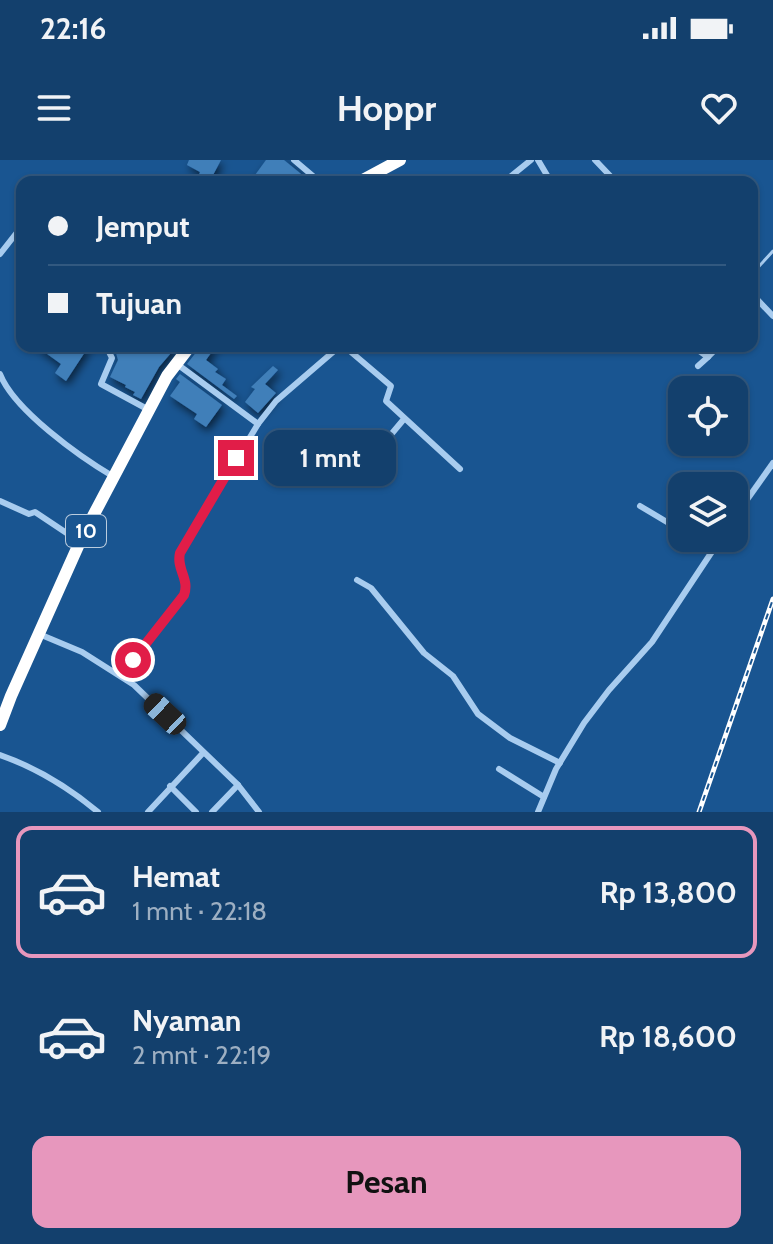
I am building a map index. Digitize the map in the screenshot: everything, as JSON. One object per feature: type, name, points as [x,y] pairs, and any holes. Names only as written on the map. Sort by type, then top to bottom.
[{"type":"highway","points":[[384,176],[400,160]]},
{"type":"highway","name":"10","points":[[0,725],[83,535],[149,410],[185,352]]},
{"type":"street","points":[[294,160],[313,176]]},
{"type":"street","points":[[511,176],[531,160]]},
{"type":"street","points":[[595,160],[610,176]]},
{"type":"street","points":[[0,254],[16,234]]},
{"type":"street","points":[[758,303],[760,301],[773,316]]},
{"type":"street","points":[[109,352],[112,358],[101,384],[149,410]]},
{"type":"street","points":[[120,675],[184,595],[187,585],[179,565],[180,553],[258,424],[276,401],[335,352]]},
{"type":"street","points":[[349,352],[391,386],[385,400],[460,469]]},
{"type":"street","points":[[701,352],[708,357]]},
{"type":"street","points":[[698,366],[713,352]]},
{"type":"street","points":[[176,363],[258,424]]},
{"type":"street","points":[[0,374],[6,388],[20,404],[84,459],[114,477]]},
{"type":"street","points":[[368,462],[404,419]]},
{"type":"street","points":[[748,498],[773,463]]},
{"type":"street","points":[[0,501],[29,514],[35,512],[68,534],[83,535]]},
{"type":"street","points":[[640,506],[668,523]]},
{"type":"street","points":[[538,812],[560,763],[603,698],[652,642],[711,552]]},
{"type":"street","points":[[357,580],[371,588],[424,653],[457,680],[478,714],[527,748],[560,763]]},
{"type":"street","points":[[39,634],[82,652],[120,675],[238,785],[259,812]]},
{"type":"street","points":[[148,812],[203,753]]},
{"type":"street","points":[[0,755],[52,778],[98,812]]},
{"type":"street","points":[[499,769],[544,797]]},
{"type":"street","points":[[212,812],[238,785]]},
{"type":"street","points":[[170,786],[196,812]]},
{"type":"lane","points":[[758,267],[773,251]]},
{"type":"building","points":[[189,160],[221,160],[213,176],[201,176],[200,172],[187,165]]},
{"type":"building","points":[[266,160],[284,160],[304,176],[254,176]]},
{"type":"building","points":[[44,352],[85,352],[66,381],[55,373],[61,364]]},
{"type":"building","points":[[172,352],[159,367],[141,399],[133,395],[135,392],[126,385],[110,377],[118,360],[116,353]]},
{"type":"building","points":[[196,352],[212,352],[206,360],[218,369],[215,372],[226,379],[222,385],[237,396],[234,399],[187,364]]},
{"type":"building","points":[[273,366],[278,370],[265,384],[276,393],[258,413],[245,402],[255,389],[251,387]]},
{"type":"building","points":[[180,374],[222,405],[206,427],[194,419],[197,414],[170,396],[180,382],[176,379]]},
{"type":"railway","points":[[699,812],[773,599]]},
{"type":"route","points":[[133,660],[184,595],[187,585],[179,565],[180,553],[236,458]]}]
